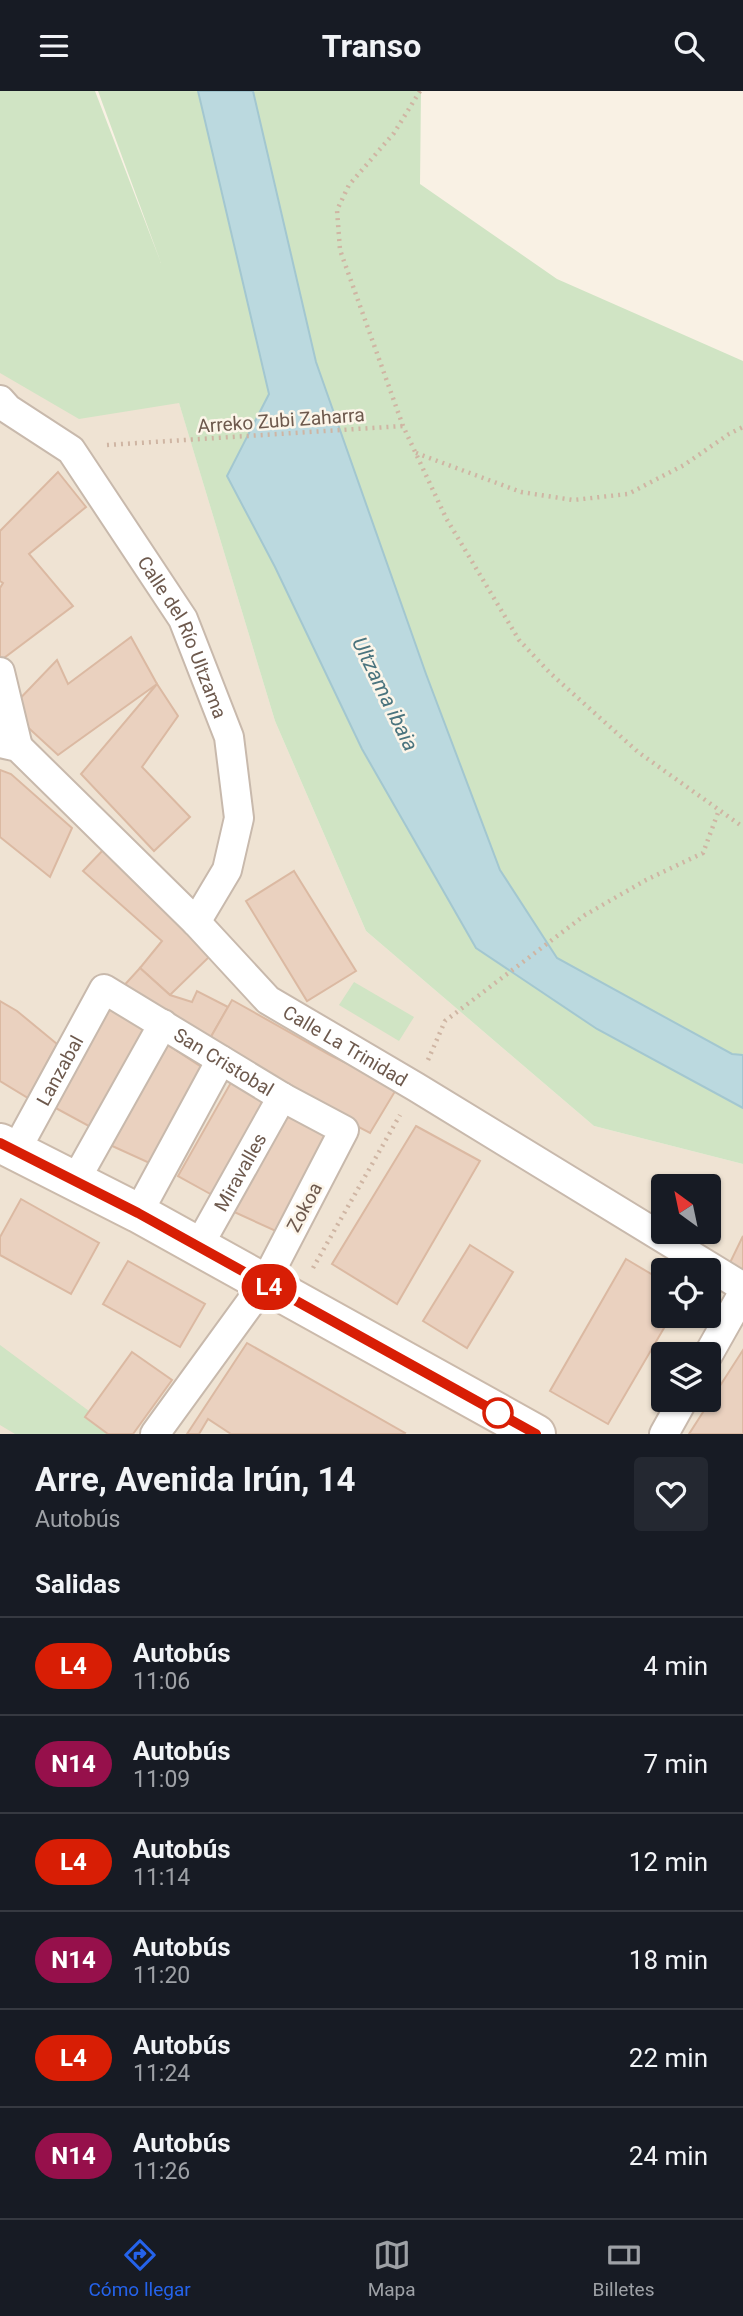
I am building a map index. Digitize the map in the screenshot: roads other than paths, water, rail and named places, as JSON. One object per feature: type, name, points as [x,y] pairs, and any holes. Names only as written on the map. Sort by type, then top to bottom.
[{"type":"street","name":"Calle del Río Ultzama","points":[[0,400],[8,409],[71,450],[183,619],[229,737],[239,818],[227,870],[196,922]]},
{"type":"street","points":[[0,671],[9,745]]},
{"type":"street","name":"Calle La Trinidad","points":[[9,745],[196,922],[268,1000],[743,1287]]},
{"type":"street","name":"San Cristobal","points":[[104,989],[282,1097],[344,1130]]},
{"type":"street","name":"Lanzabal","points":[[8,1148],[104,989]]},
{"type":"street","points":[[75,1181],[163,1024]]},
{"type":"street","points":[[138,1213],[221,1060]]},
{"type":"street","name":"Miravalles","points":[[198,1247],[282,1097]]},
{"type":"street","name":"Zokoa","points":[[155,1434],[264,1284],[344,1130]]},
{"type":"street","points":[[8,1148],[138,1213],[537,1434]]},
{"type":"street","points":[[715,1342],[743,1293]]},
{"type":"street","points":[[664,1434],[676,1412]]},
{"type":"water","name":"Ultzama ibaia","points":[[198,91],[253,91],[316,362],[426,674],[500,870],[557,958],[732,1054],[743,1055],[743,1108],[597,1029],[476,948],[362,749],[275,567],[227,476],[269,394]]}]
